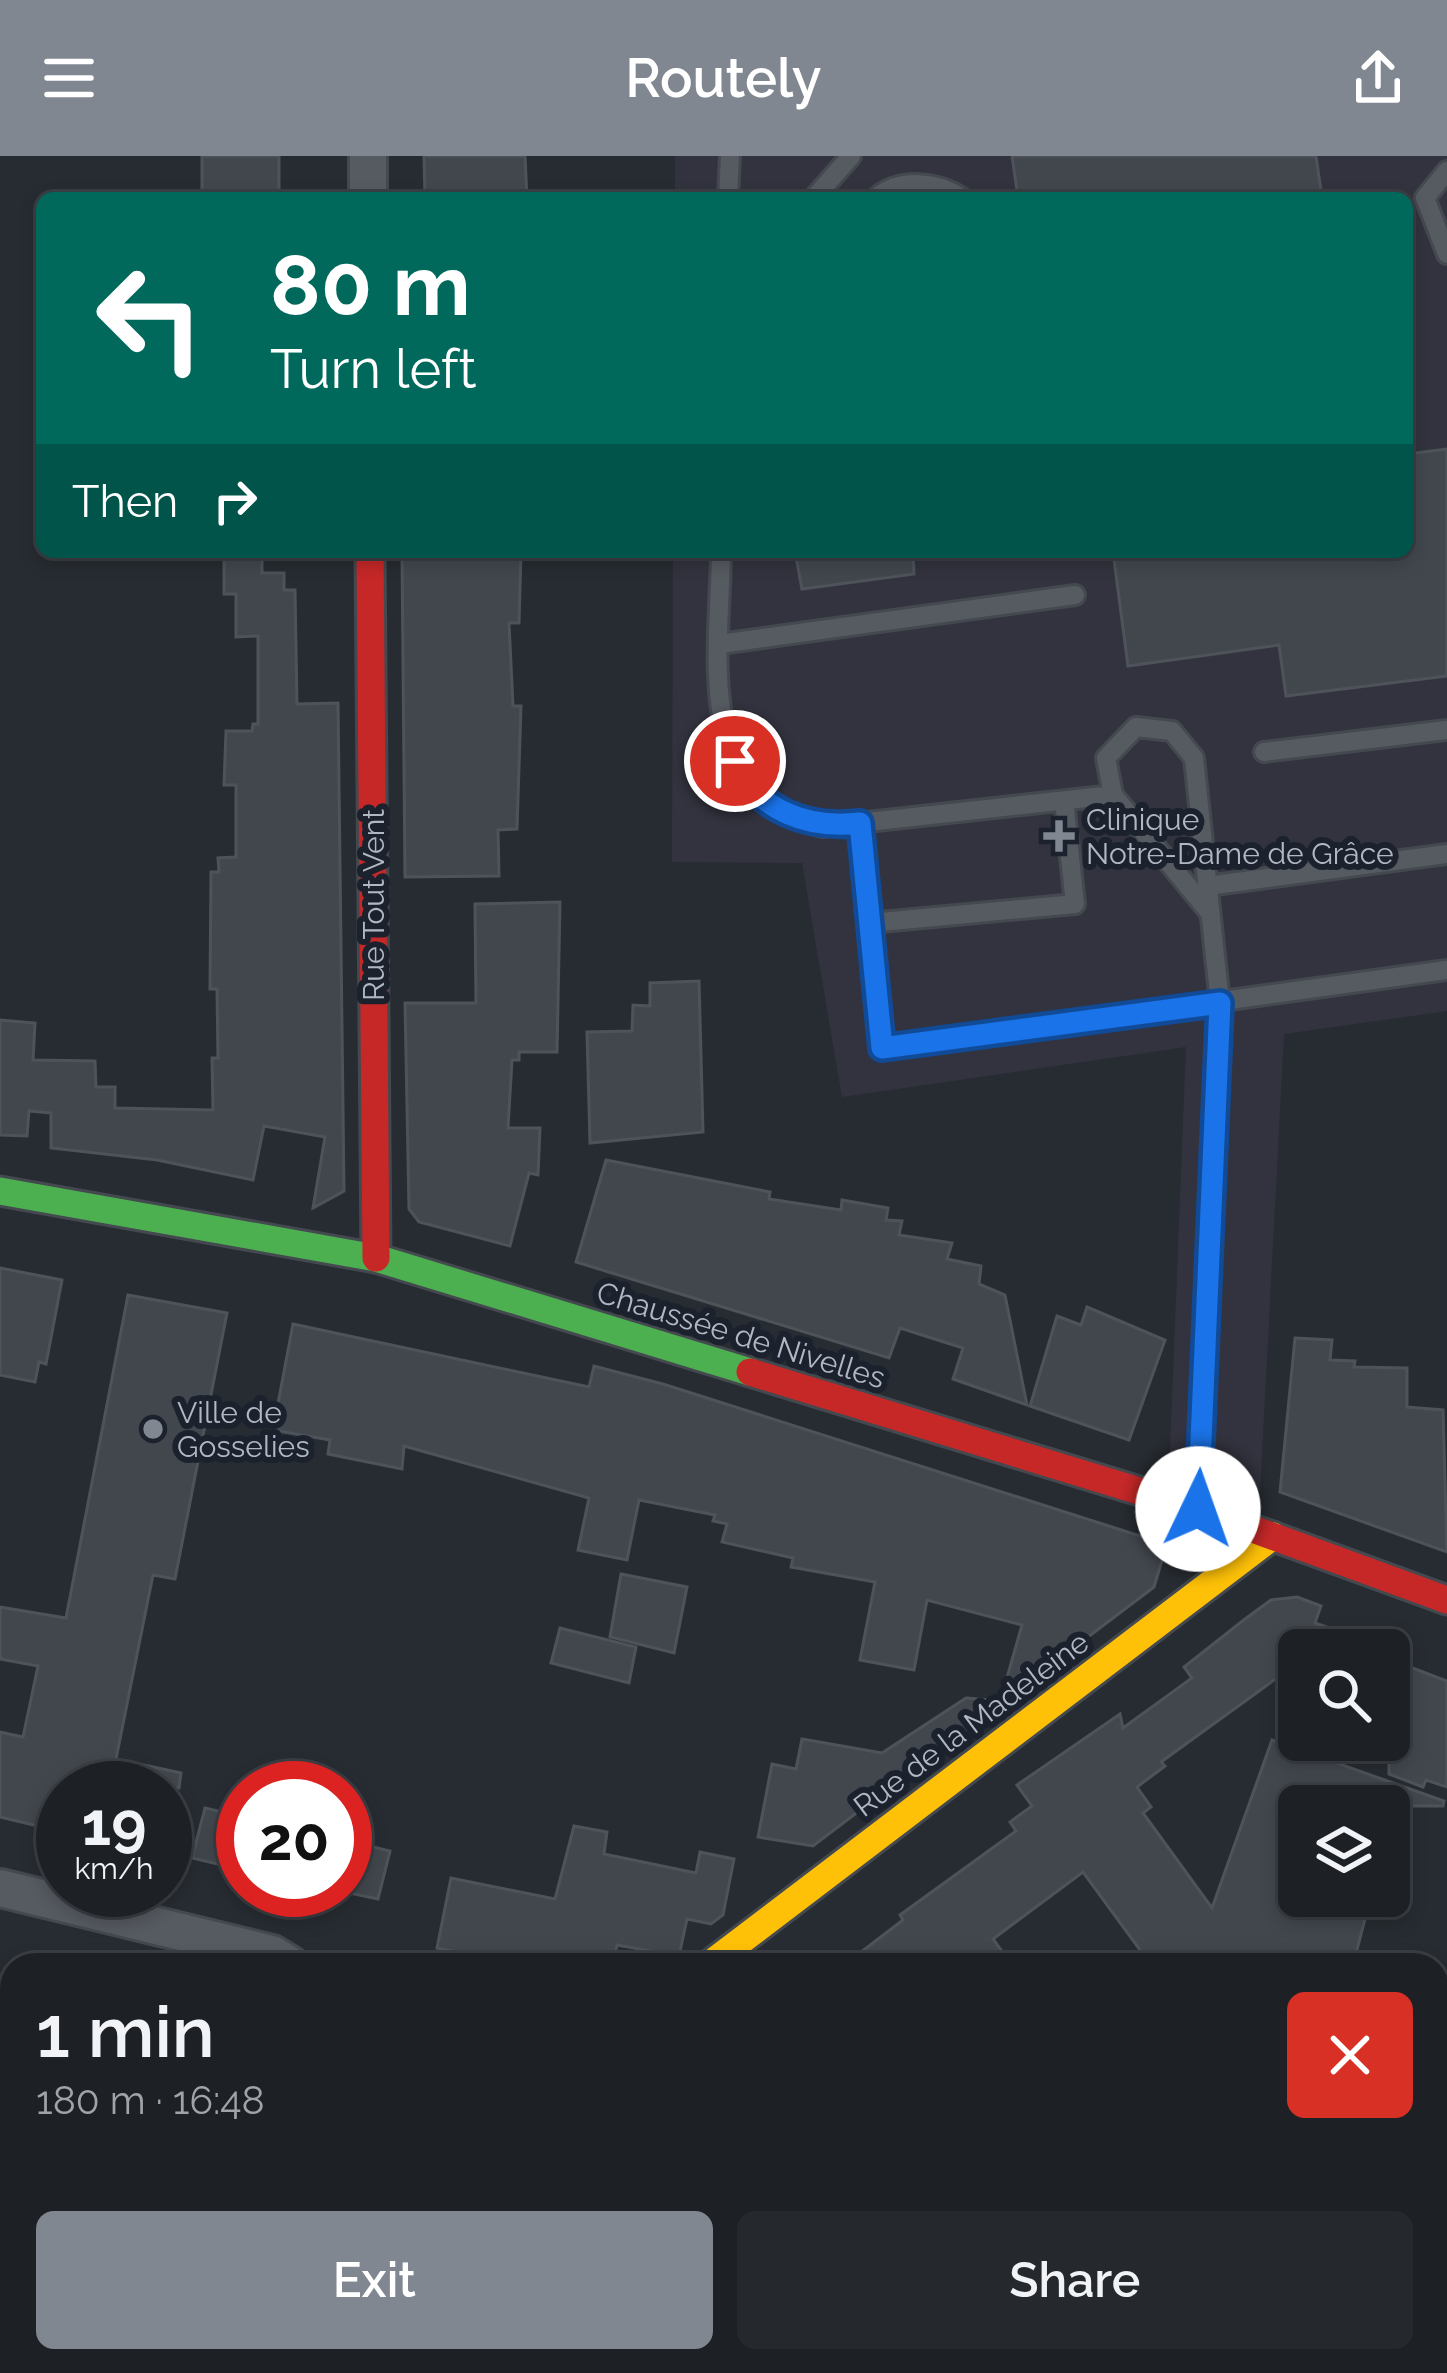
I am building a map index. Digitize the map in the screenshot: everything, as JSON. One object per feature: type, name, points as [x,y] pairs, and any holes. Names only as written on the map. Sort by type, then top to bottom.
[{"type":"main road","name":"Rue Tout Vent","points":[[370,558],[376,1258]]},
{"type":"main road","name":"Chaussée de Nivelles","points":[[0,1191],[376,1258],[1198,1509],[1447,1600]]},
{"type":"main road","name":"Rue de la Madeleine","points":[[725,1953],[1273,1536]]},
{"type":"street","points":[[368,156],[368,192]]},
{"type":"street","points":[[0,1888],[268,1953]]},
{"type":"lane","points":[[728,192],[730,156]]},
{"type":"lane","points":[[819,192],[851,156]]},
{"type":"lane","points":[[1447,171],[1425,197],[1447,254]]},
{"type":"lane","points":[[883,192],[926,183],[948,192]]},
{"type":"lane","points":[[722,558],[719,726],[745,783],[801,822],[822,827],[1113,795]]},
{"type":"lane","points":[[721,644],[1075,595]]},
{"type":"lane","points":[[1198,1509],[1220,1003],[1194,758],[1172,730],[1136,727],[1106,758],[1113,795],[1210,913]]},
{"type":"lane","points":[[1264,752],[1447,730]]},
{"type":"lane","points":[[870,923],[1075,904],[1064,801]]},
{"type":"lane","points":[[860,823],[882,1048],[1447,970]]},
{"type":"lane","points":[[1207,886],[1447,854]]},
{"type":"shaded area","name":"Clinique Notre-Dame de Grâce","points":[[675,156],[1447,156],[1447,1011],[1284,1034],[1259,1511],[1168,1500],[1186,1047],[842,1097],[802,863],[672,862],[673,558],[1413,558],[1413,192],[675,192]]},
{"type":"building","points":[[202,156],[279,156],[279,192],[202,192]]},
{"type":"building","points":[[424,156],[525,156],[527,192],[425,192]]},
{"type":"building","points":[[1012,156],[1316,156],[1321,192],[1017,192]]},
{"type":"building","points":[[1447,449],[1447,676],[1286,696],[1279,645],[1128,666],[1114,558],[1413,558],[1413,453]]},
{"type":"building","points":[[224,558],[262,558],[262,573],[284,573],[284,590],[295,590],[297,704],[338,703],[344,1191],[313,1208],[325,1137],[264,1126],[253,1180],[157,1160],[51,1148],[51,1113],[29,1111],[27,1136],[0,1135],[0,1020],[35,1023],[33,1060],[95,1061],[96,1087],[115,1087],[115,1108],[213,1110],[212,1058],[218,1058],[217,989],[210,989],[211,872],[219,872],[218,858],[236,857],[236,785],[224,785],[226,731],[252,731],[253,724],[258,724],[258,636],[236,637],[236,594],[224,594]]},
{"type":"building","points":[[402,558],[521,558],[519,623],[509,623],[513,706],[521,706],[517,829],[498,830],[499,876],[405,877]]},
{"type":"building","points":[[796,558],[913,558],[914,574],[802,589]]},
{"type":"building","points":[[560,902],[557,1052],[519,1052],[519,1060],[512,1060],[508,1128],[540,1128],[538,1175],[529,1173],[510,1246],[419,1222],[409,1209],[405,1003],[476,1003],[475,904]]},
{"type":"building","points":[[699,981],[703,1132],[590,1143],[587,1032],[632,1031],[633,1005],[650,1006],[650,983]]},
{"type":"building","points":[[606,1160],[770,1192],[769,1199],[841,1210],[842,1200],[888,1208],[886,1220],[902,1221],[899,1235],[952,1243],[947,1259],[981,1266],[979,1284],[1005,1295],[1027,1405],[953,1379],[963,1348],[900,1328],[889,1358],[576,1262]]},
{"type":"building","points":[[0,1268],[62,1280],[46,1364],[39,1362],[35,1382],[0,1375]]},
{"type":"building","name":"Ville de Gosselies","points":[[128,1295],[227,1313],[175,1579],[153,1575],[116,1759],[125,1761],[36,1761],[36,1826],[0,1817],[0,1732],[23,1737],[38,1666],[0,1659],[0,1607],[66,1618]]},
{"type":"building","points":[[1087,1307],[1165,1340],[1129,1440],[1030,1406],[1057,1316],[1081,1325]]},
{"type":"building","points":[[293,1324],[589,1387],[594,1366],[663,1384],[1156,1541],[1163,1557],[1154,1587],[1018,1690],[1004,1688],[1022,1625],[927,1600],[914,1670],[860,1660],[875,1582],[791,1567],[793,1558],[722,1542],[727,1524],[713,1521],[715,1515],[639,1500],[627,1560],[578,1550],[589,1498],[404,1446],[402,1469],[328,1454],[330,1440],[273,1430]]},
{"type":"building","points":[[1295,1338],[1332,1340],[1330,1360],[1355,1361],[1354,1367],[1407,1368],[1407,1407],[1443,1410],[1447,1552],[1280,1492]]},
{"type":"building","points":[[621,1574],[687,1587],[674,1653],[610,1637]]},
{"type":"building","points":[[1297,1597],[1321,1606],[1315,1623],[1332,1629],[1278,1629],[1278,1677],[1161,1762],[1165,1766],[1137,1787],[1151,1807],[1143,1813],[1212,1908],[1272,1740],[1278,1742],[1278,1761],[1331,1761],[1399,1785],[1278,1785],[1278,1917],[1366,1917],[1356,1953],[1142,1953],[1083,1872],[993,1939],[1003,1953],[860,1953],[903,1920],[900,1915],[1016,1831],[1010,1822],[1032,1806],[1017,1785],[1120,1714],[1123,1728],[1192,1678],[1184,1667],[1271,1600]]},
{"type":"building","points":[[560,1628],[636,1647],[629,1683],[551,1663]]},
{"type":"building","points":[[1410,1667],[1447,1681],[1447,1787],[1426,1780],[1423,1787],[1389,1774],[1389,1761],[1410,1761]]},
{"type":"building","points":[[966,1698],[1004,1701],[813,1846],[758,1837],[772,1764],[796,1769],[802,1739],[882,1753]]},
{"type":"building","points":[[1410,1789],[1444,1801],[1443,1806],[1410,1806]]},
{"type":"building","points":[[205,1808],[216,1811],[216,1864],[192,1858]]},
{"type":"building","points":[[574,1826],[607,1832],[604,1854],[696,1873],[700,1852],[734,1859],[723,1915],[711,1924],[687,1919],[680,1953],[617,1945],[615,1953],[461,1953],[437,1948],[451,1878],[555,1899]]},
{"type":"building","points":[[372,1847],[390,1851],[378,1899],[372,1898]]},
{"type":"traffic: fast","points":[[0,1191],[376,1258],[750,1372]]},
{"type":"traffic: slow","points":[[725,1953],[1273,1536]]},
{"type":"traffic: jam","points":[[370,558],[376,1258]]},
{"type":"traffic: jam","points":[[750,1372],[1198,1509],[1447,1600]]},
{"type":"place","name":"Clinique Notre-Dame de Grâce","points":[[1059,836]]},
{"type":"place","name":"Ville de Gosselies","points":[[153,1429]]},
{"type":"route","points":[[735,761],[745,783],[801,822],[822,827],[860,823],[882,1048],[1220,1003],[1198,1509]]}]
